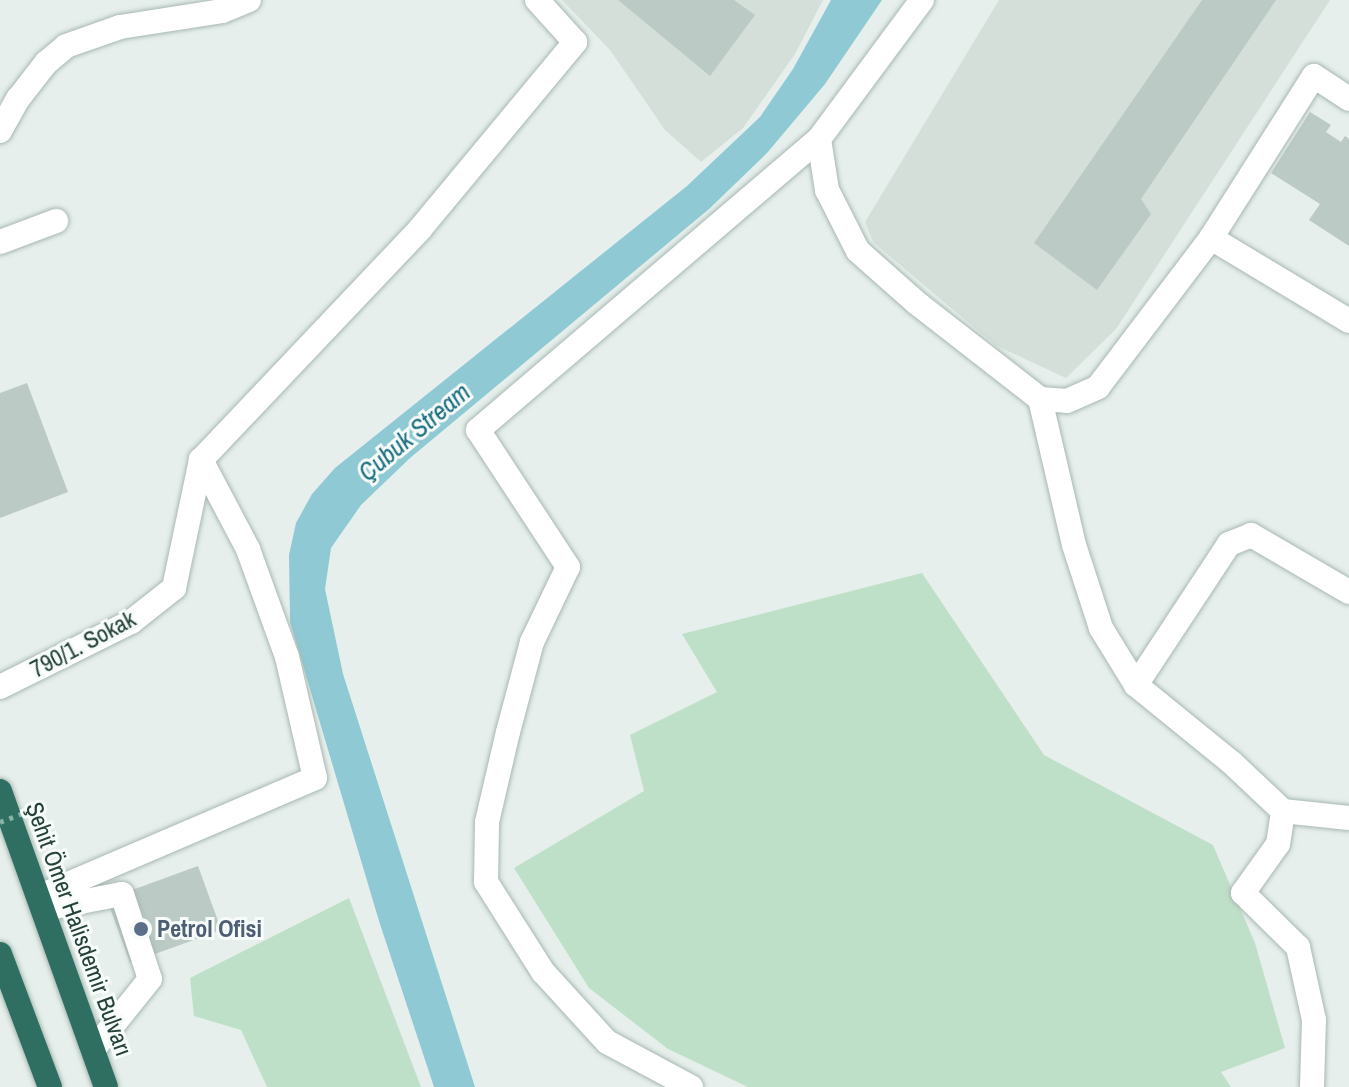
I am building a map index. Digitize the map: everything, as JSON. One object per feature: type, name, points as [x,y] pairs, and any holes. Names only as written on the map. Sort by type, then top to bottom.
[{"type":"highway","name":"Şehit Ömer Halisdemir Bulvarı","points":[[0,791],[106,1087]]},
{"type":"highway","points":[[0,954],[50,1087]]},
{"type":"street","points":[[0,131],[9,97],[46,63],[84,37],[163,19],[222,11],[249,0]]},
{"type":"street","points":[[42,902],[315,778],[287,657],[248,549],[201,460],[420,229],[575,42],[537,0]]},
{"type":"street","points":[[691,1087],[607,1042],[543,972],[486,882],[487,822],[508,732],[532,642],[568,567],[478,430],[819,139],[922,0]]},
{"type":"street","points":[[819,139],[827,190],[858,251],[918,304],[1040,399],[1067,401],[1098,387],[1211,238],[1314,76],[1349,99]]},
{"type":"street","points":[[0,242],[56,221]]},
{"type":"street","points":[[1211,238],[1349,321]]},
{"type":"street","points":[[1040,399],[1074,545],[1101,628],[1136,685],[1232,763],[1283,811],[1349,818]]},
{"type":"street","name":"790/1. Sokak","points":[[0,687],[131,622],[174,588],[201,460]]},
{"type":"street","points":[[1136,685],[1229,544],[1240,539],[1251,535],[1349,592]]},
{"type":"street","points":[[1283,811],[1278,844],[1243,893],[1298,947],[1314,1020],[1312,1087]]},
{"type":"street","points":[[42,902],[122,894],[150,979],[93,1050]]},
{"type":"path","points":[[0,822],[28,811]]},
{"type":"shaded area","points":[[562,0],[823,0],[795,54],[743,128],[701,162],[665,130],[610,50]]},
{"type":"shaded area","points":[[999,0],[1330,0],[1116,329],[1066,378],[995,345],[873,242],[865,222]]},
{"type":"green space","points":[[922,573],[1044,755],[1213,845],[1255,943],[1285,1048],[1221,1072],[1231,1087],[748,1087],[668,1049],[589,988],[514,868],[644,791],[630,735],[717,692],[682,634]]},
{"type":"green space","points":[[349,898],[421,1087],[267,1087],[241,1030],[194,1016],[190,978]]},
{"type":"water","name":"Çubuk Stream","points":[[831,0],[882,0],[825,84],[767,153],[709,209],[410,458],[361,505],[331,548],[325,589],[343,674],[475,1087],[434,1087],[379,921],[290,622],[289,555],[296,523],[312,494],[335,468],[687,186],[760,117],[793,69]]},
{"type":"building","points":[[618,0],[734,0],[755,15],[710,76]]},
{"type":"building","points":[[1202,0],[1276,0],[1141,199],[1151,214],[1097,290],[1034,243]]},
{"type":"building","points":[[1310,112],[1331,125],[1326,132],[1341,142],[1345,136],[1349,139],[1349,246],[1309,220],[1320,204],[1271,173]]},
{"type":"building","points":[[27,383],[68,492],[0,518],[0,393]]},
{"type":"building","points":[[198,866],[221,930],[130,963],[107,899]]},
{"type":"place","name":"Petrol Ofisi","points":[[141,929]]}]
